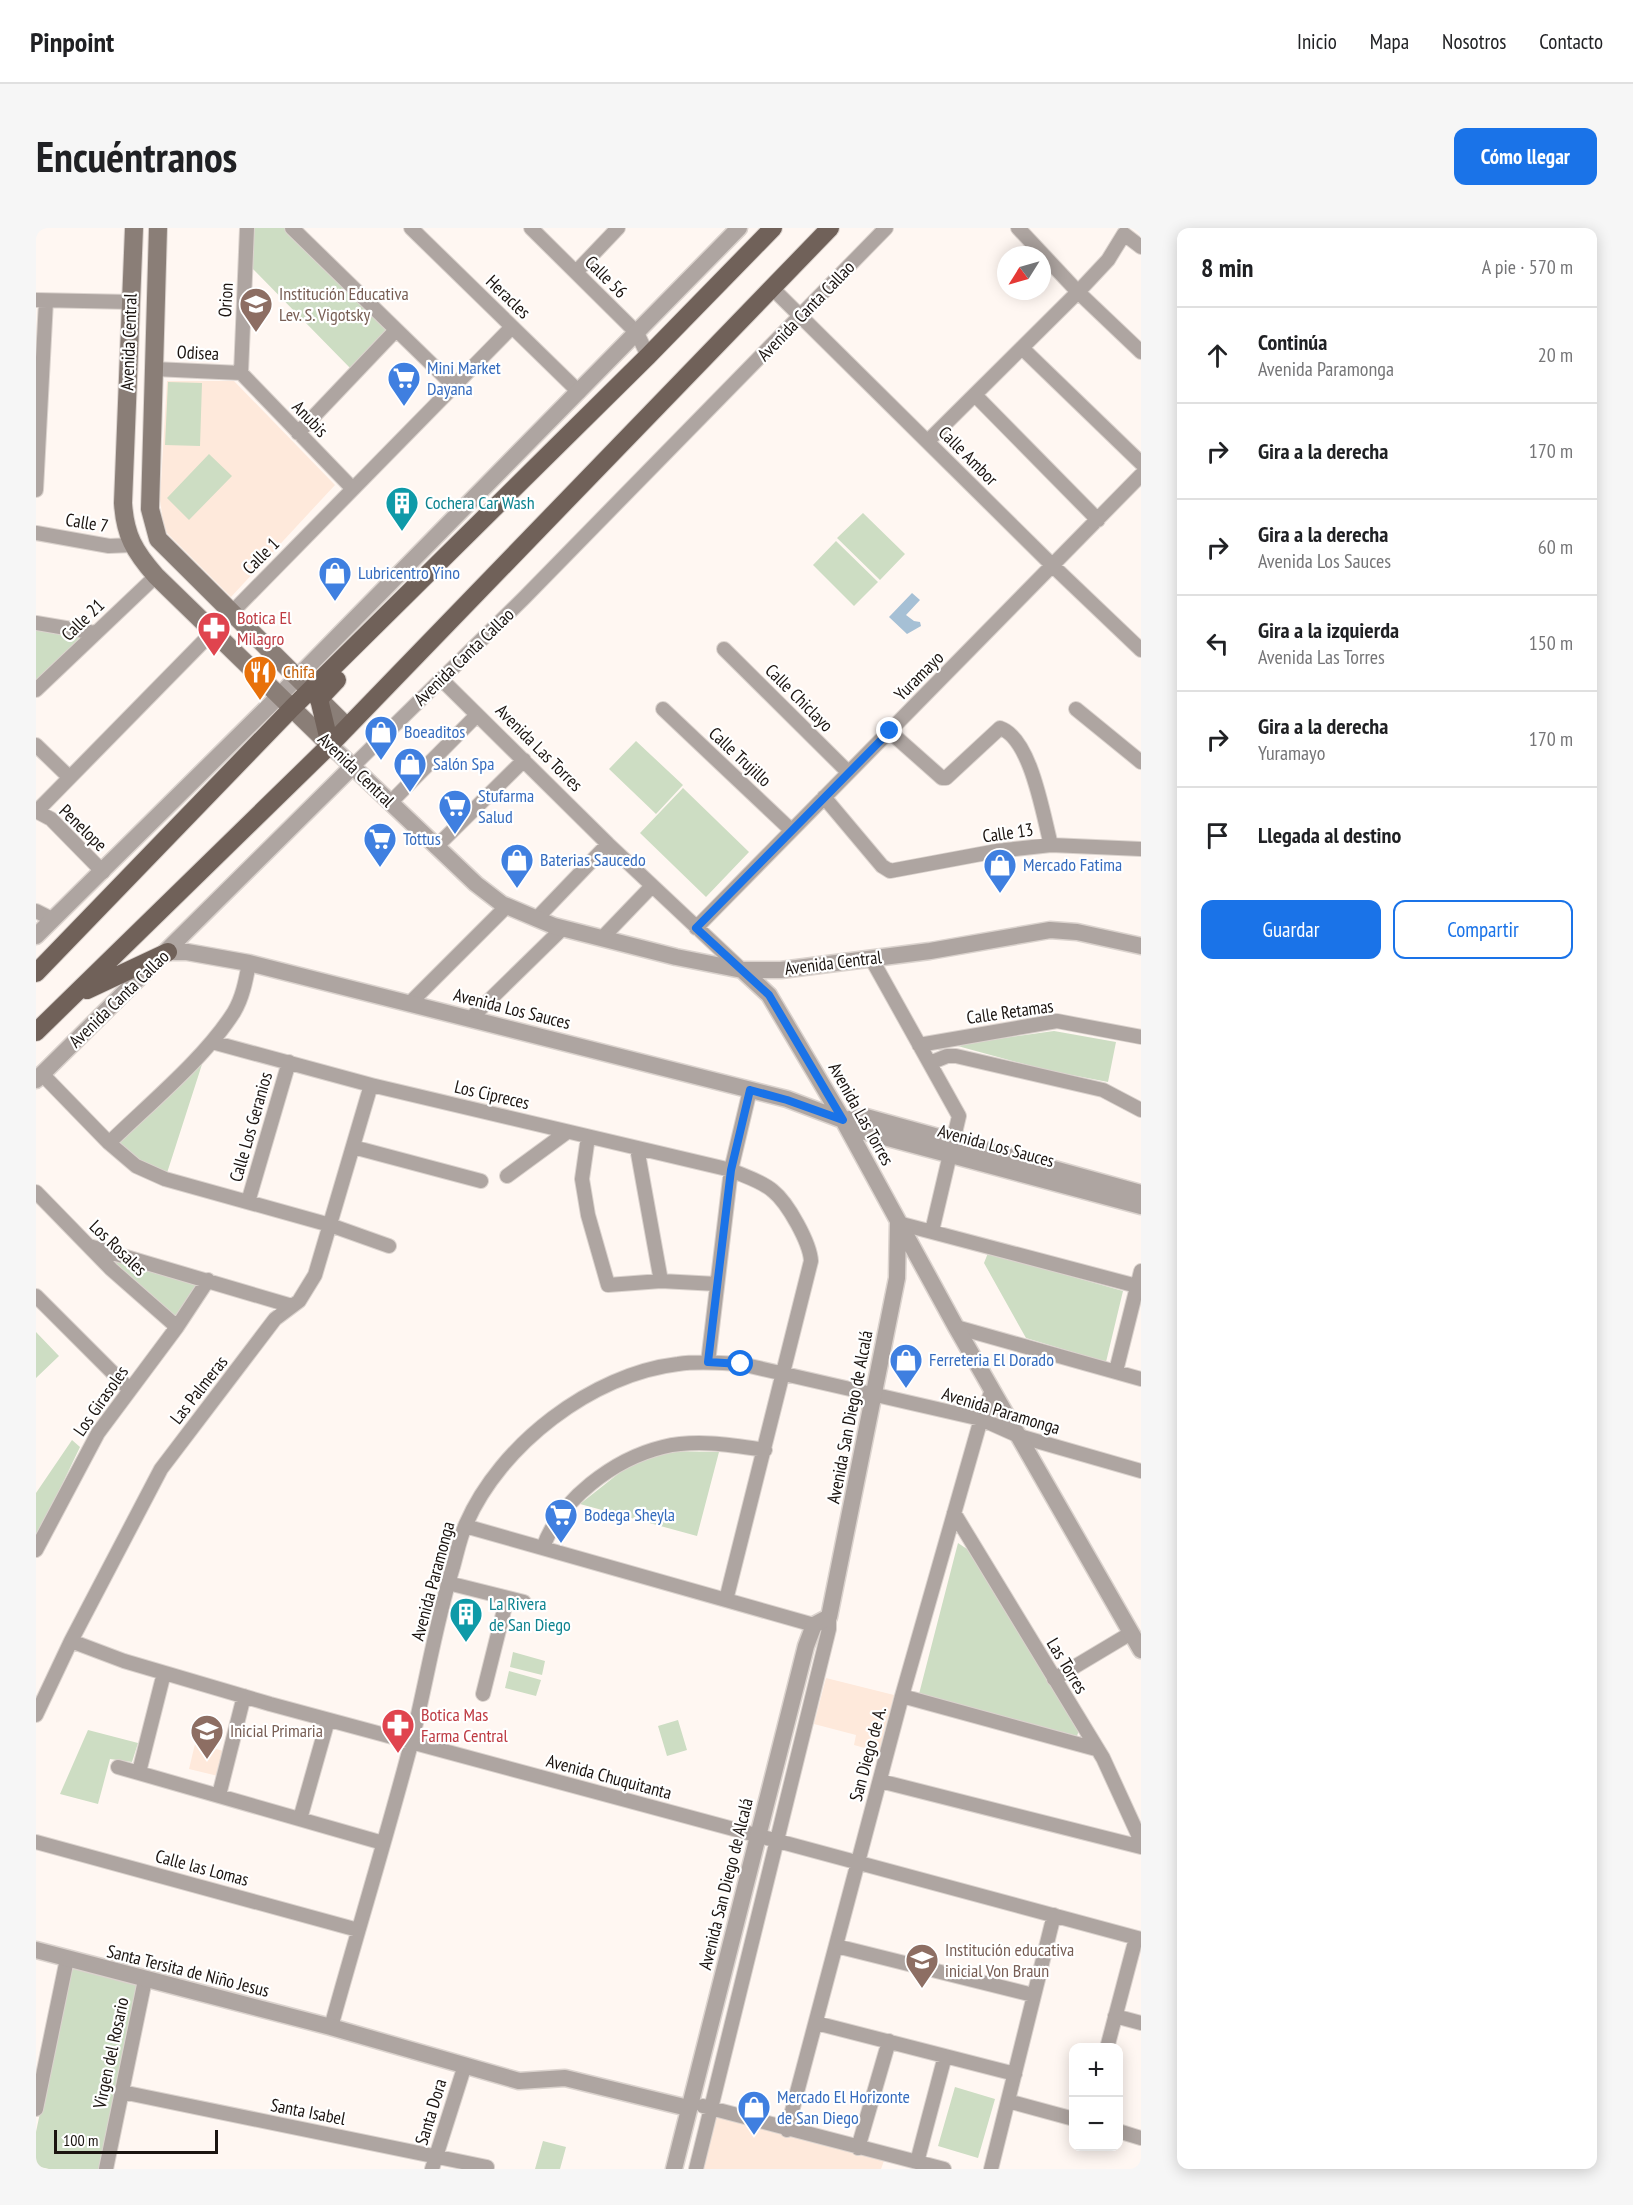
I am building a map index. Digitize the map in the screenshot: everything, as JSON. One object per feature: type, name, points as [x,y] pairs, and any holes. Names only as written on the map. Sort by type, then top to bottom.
[{"type":"main road","name":"Avenida Central","points":[[134,228],[123,502],[125,528],[133,545],[156,576],[330,745]]},
{"type":"main road","name":"Avenida Central","points":[[158,228],[150,509],[158,539],[347,727]]},
{"type":"main road","points":[[36,973],[286,702],[309,689],[377,626],[773,228]]},
{"type":"main road","name":"Avenida Canta Callao","points":[[36,1032],[330,745],[830,228]]},
{"type":"main road","points":[[309,689],[330,745]]},
{"type":"main road","points":[[64,1003],[128,969],[168,952]]},
{"type":"street","name":"Orion","points":[[241,373],[247,228]]},
{"type":"street","points":[[292,228],[453,385]]},
{"type":"street","name":"Heracles","points":[[411,228],[579,392]]},
{"type":"street","name":"Calle 56","points":[[531,228],[637,333],[648,356]]},
{"type":"street","points":[[576,272],[618,228]]},
{"type":"street","points":[[309,689],[579,392],[739,228]]},
{"type":"street","name":"Avenida Canta Callao","points":[[39,1077],[168,952],[441,679],[802,316],[886,228]]},
{"type":"street","points":[[1018,228],[1078,292],[1141,352]]},
{"type":"street","points":[[928,441],[1078,292],[1108,260],[1124,234],[1141,247]]},
{"type":"street","name":"Calle Ambor","points":[[771,287],[1141,650]]},
{"type":"street","points":[[36,490],[41,301],[131,302]]},
{"type":"street","name":"Calle 1","points":[[36,811],[512,327]]},
{"type":"street","points":[[298,433],[396,330]]},
{"type":"street","points":[[1022,348],[1141,463]]},
{"type":"street","name":"Odisea","points":[[154,369],[241,373]]},
{"type":"street","name":"Anubis","points":[[241,373],[353,489]]},
{"type":"street","points":[[975,394],[1098,519]]},
{"type":"street","name":"Yuramayo","points":[[696,928],[1141,475]]},
{"type":"street","name":"Calle 7","points":[[36,533],[109,546],[133,545]]},
{"type":"street","name":"Calle 21","points":[[36,690],[156,576]]},
{"type":"street","points":[[36,623],[95,633]]},
{"type":"street","name":"Calle Chiclayo","points":[[724,649],[848,772]]},
{"type":"street","name":"Avenida Las Torres","points":[[441,679],[608,844],[769,995],[843,1120],[956,1328],[1141,1650]]},
{"type":"street","points":[[36,936],[286,702]]},
{"type":"street","name":"Calle Trujillo","points":[[663,709],[791,830]]},
{"type":"street","points":[[1076,709],[1141,762]]},
{"type":"street","points":[[390,803],[477,715]]},
{"type":"street","points":[[890,731],[942,778],[946,778],[999,728],[1005,730],[1024,751],[1051,845]]},
{"type":"street","points":[[36,745],[69,777]]},
{"type":"street","name":"Avenida Central","points":[[330,745],[476,884],[507,906],[562,928],[676,957],[741,970],[781,970],[1050,930],[1077,932],[1141,946]]},
{"type":"street","points":[[436,846],[524,760]]},
{"type":"street","name":"Calle 13","points":[[824,797],[886,870],[896,871],[997,852],[1051,845],[1141,849]]},
{"type":"street","name":"Penelope","points":[[36,811],[51,819],[103,872]]},
{"type":"street","points":[[536,919],[608,844]]},
{"type":"street","points":[[602,938],[652,886]]},
{"type":"street","points":[[410,1003],[507,906]]},
{"type":"street","points":[[36,911],[52,920]]},
{"type":"street","points":[[471,1018],[562,928]]},
{"type":"street","name":"Avenida Los Sauces","points":[[168,952],[187,952],[249,963],[787,1100],[843,1120],[862,1131],[953,1146],[1141,1193]]},
{"type":"street","points":[[871,958],[959,1116],[932,1231]]},
{"type":"street","points":[[109,1143],[212,1042],[235,1011],[242,994],[249,963]]},
{"type":"street","name":"Calle Retamas","points":[[919,1044],[1057,1021],[1141,1037]]},
{"type":"street","name":"Los Cipreces","points":[[212,1042],[370,1085],[731,1170],[764,1185],[780,1199],[810,1250],[811,1261],[784,1373]]},
{"type":"street","points":[[930,1063],[947,1056],[956,1056],[1103,1090],[1141,1110]]},
{"type":"street","name":"Calle Los Geranios","points":[[248,1202],[289,1062]]},
{"type":"street","points":[[39,1077],[136,1166],[165,1179],[330,1225],[389,1246]]},
{"type":"street","name":"Las Palmeras","points":[[36,1714],[71,1641],[161,1468],[276,1319],[299,1301],[315,1275],[370,1085]]},
{"type":"street","points":[[708,1362],[731,1170],[750,1090]]},
{"type":"street","points":[[507,1176],[567,1132]]},
{"type":"street","points":[[588,1137],[582,1179],[588,1215],[608,1285],[661,1281],[717,1284]]},
{"type":"street","name":"Avenida Los Sauces","points":[[953,1146],[1141,1206]]},
{"type":"street","points":[[353,1147],[481,1181]]},
{"type":"street","points":[[637,1148],[661,1281]]},
{"type":"street","name":"Los Rosales","points":[[36,1192],[111,1269],[177,1328]]},
{"type":"street","points":[[898,1223],[1137,1287]]},
{"type":"street","name":"Avenida San Diego de Alcalá","points":[[696,2169],[829,1629],[897,1278],[898,1223]]},
{"type":"street","points":[[89,1246],[292,1306]]},
{"type":"street","points":[[1116,1371],[1141,1271]]},
{"type":"street","name":"Los Girasoles","points":[[36,1550],[98,1432],[177,1328],[208,1280]]},
{"type":"street","points":[[36,1296],[130,1390]]},
{"type":"street","points":[[956,1328],[1141,1378]]},
{"type":"street","name":"Avenida Paramonga","points":[[331,2027],[411,1743],[448,1583],[465,1526],[477,1500],[512,1452],[584,1397],[602,1387],[647,1371],[676,1364],[708,1362],[741,1364],[981,1419],[1019,1436],[1141,1471]]},
{"type":"street","points":[[726,1600],[784,1373]]},
{"type":"street","name":"San Diego de A.","points":[[787,2130],[902,1696],[981,1419],[992,1390]]},
{"type":"street","points":[[543,1548],[548,1533],[559,1515],[578,1496],[637,1457],[663,1447],[691,1444],[720,1443],[765,1450]]},
{"type":"street","name":"Las Torres","points":[[954,1513],[1096,1749],[1141,1841]]},
{"type":"street","points":[[465,1526],[814,1625],[830,1617]]},
{"type":"street","points":[[448,1583],[524,1602]]},
{"type":"street","points":[[483,1694],[507,1598]]},
{"type":"street","name":"Avenida San Diego de Alcalá","points":[[674,2166],[814,1625]]},
{"type":"street","points":[[1054,1679],[1131,1633]]},
{"type":"street","name":"Avenida Chuquitanta","points":[[71,1641],[124,1661],[328,1720],[1139,1939]]},
{"type":"street","points":[[139,1772],[164,1673]]},
{"type":"street","points":[[219,1795],[244,1696]]},
{"type":"street","points":[[902,1696],[1096,1749]]},
{"type":"street","points":[[300,1819],[328,1720]]},
{"type":"street","points":[[118,1767],[383,1843]]},
{"type":"street","points":[[879,1781],[1141,1847]]},
{"type":"street","name":"Calle las Lomas","points":[[36,1842],[358,1930]]},
{"type":"street","points":[[991,2169],[1054,1916]]},
{"type":"street","points":[[1108,2043],[1139,1939]]},
{"type":"street","points":[[836,1946],[1033,1995]]},
{"type":"street","name":"Santa Tersita de Niño Jesus","points":[[36,1950],[331,2027],[519,2081],[565,2078],[689,2105]]},
{"type":"street","points":[[36,2109],[67,1959]]},
{"type":"street","name":"Virgen del Rosario","points":[[106,2169],[145,1980]]},
{"type":"street","points":[[1116,2016],[1141,2024]]},
{"type":"street","points":[[816,2023],[1015,2074]]},
{"type":"street","points":[[858,2148],[889,2042]]},
{"type":"street","points":[[917,2163],[945,2056]]},
{"type":"street","name":"Santa Dora","points":[[434,2163],[465,2065]]},
{"type":"street","name":"Santa Isabel","points":[[122,2092],[434,2163],[487,2167]]},
{"type":"street","points":[[1008,2101],[1069,2118]]},
{"type":"street","points":[[689,2105],[710,2108],[858,2148],[891,2163],[917,2163],[944,2169]]},
{"type":"street","points":[[1123,2133],[1141,2138]]},
{"type":"street","points":[[674,2166],[696,2169]]},
{"type":"shaded area","points":[[167,381],[234,381],[335,485],[231,597],[167,533],[163,521],[160,500]]},
{"type":"shaded area","points":[[826,1678],[894,1695],[879,1752],[854,1745],[856,1735],[814,1724]]},
{"type":"shaded area","name":"Inicial Primaria","points":[[195,1744],[224,1751],[218,1776],[189,1769]]},
{"type":"shaded area","name":"Mercado El Horizonte de San Diego","points":[[714,2115],[885,2158],[881,2169],[700,2169]]},
{"type":"green space","points":[[252,228],[285,228],[390,332],[352,370],[251,267]]},
{"type":"green space","points":[[168,382],[202,383],[200,446],[165,445]]},
{"type":"green space","points":[[209,454],[232,476],[189,520],[167,498]]},
{"type":"green space","points":[[863,513],[905,554],[880,580],[837,538]]},
{"type":"green space","points":[[836,541],[878,582],[854,606],[813,565]]},
{"type":"green space","points":[[36,628],[83,636],[36,683]]},
{"type":"green space","points":[[636,741],[683,785],[656,814],[609,769]]},
{"type":"green space","points":[[683,788],[749,852],[706,897],[640,833]]},
{"type":"green space","points":[[1054,1031],[1116,1042],[1108,1082],[1046,1070],[954,1045]]},
{"type":"green space","points":[[205,1055],[167,1173],[140,1162],[118,1143]]},
{"type":"green space","points":[[100,1253],[199,1283],[174,1320]]},
{"type":"green space","points":[[988,1253],[1123,1291],[1106,1362],[1026,1338],[984,1263]]},
{"type":"green space","points":[[36,1332],[59,1356],[36,1378]]},
{"type":"green space","points":[[72,1440],[80,1447],[36,1539],[36,1493]]},
{"type":"green space","points":[[664,1451],[719,1452],[697,1536],[580,1504],[623,1470]]},
{"type":"green space","points":[[958,1543],[967,1549],[1079,1730],[1077,1736],[919,1694]]},
{"type":"green space","points":[[513,1652],[545,1661],[542,1675],[510,1667]]},
{"type":"green space","points":[[509,1671],[541,1680],[536,1696],[505,1688]]},
{"type":"green space","points":[[678,1720],[687,1750],[667,1756],[658,1726]]},
{"type":"green space","points":[[88,1730],[138,1743],[132,1762],[110,1759],[98,1804],[60,1794]]},
{"type":"green space","points":[[71,1966],[139,1984],[101,2169],[49,2169],[36,2166],[36,2132]]},
{"type":"green space","points":[[955,2087],[995,2099],[978,2158],[938,2146]]},
{"type":"green space","points":[[543,2141],[566,2147],[560,2169],[535,2169]]},
{"type":"water","points":[[912,593],[920,600],[906,615],[920,622],[921,626],[907,634],[889,617]]},
{"type":"place","name":"Institución Educativa Lev. S. Vigotsky","points":[[256,333]]},
{"type":"place","name":"Mini Market Dayana","points":[[404,407]]},
{"type":"place","name":"Cochera Car Wash","points":[[402,532]]},
{"type":"place","name":"Lubricentro Yino","points":[[335,602]]},
{"type":"place","name":"Botica El Milagro","points":[[214,657]]},
{"type":"place","name":"Chifa","points":[[260,701]]},
{"type":"place","name":"Boeaditos","points":[[381,761]]},
{"type":"place","name":"Salón Spa","points":[[410,793]]},
{"type":"place","name":"Stufarma Salud","points":[[455,835]]},
{"type":"place","name":"Tottus","points":[[380,868]]},
{"type":"place","name":"Baterias Saucedo","points":[[517,889]]},
{"type":"place","name":"Mercado Fatima","points":[[1000,894]]},
{"type":"place","name":"Ferreteria El Dorado","points":[[906,1389]]},
{"type":"place","name":"Bodega Sheyla","points":[[561,1544]]},
{"type":"place","name":"La Rivera de San Diego","points":[[466,1643]]},
{"type":"place","name":"Botica Mas Farma Central","points":[[398,1754]]},
{"type":"place","name":"Inicial Primaria","points":[[207,1760]]},
{"type":"place","name":"Institución educativa inicial Von Braun","points":[[922,1989]]},
{"type":"place","name":"Mercado El Horizonte de San Diego","points":[[754,2136]]},
{"type":"route","points":[[741,1364],[708,1362],[731,1170],[750,1090],[787,1100],[843,1120],[769,995],[696,928],[890,731]]}]
